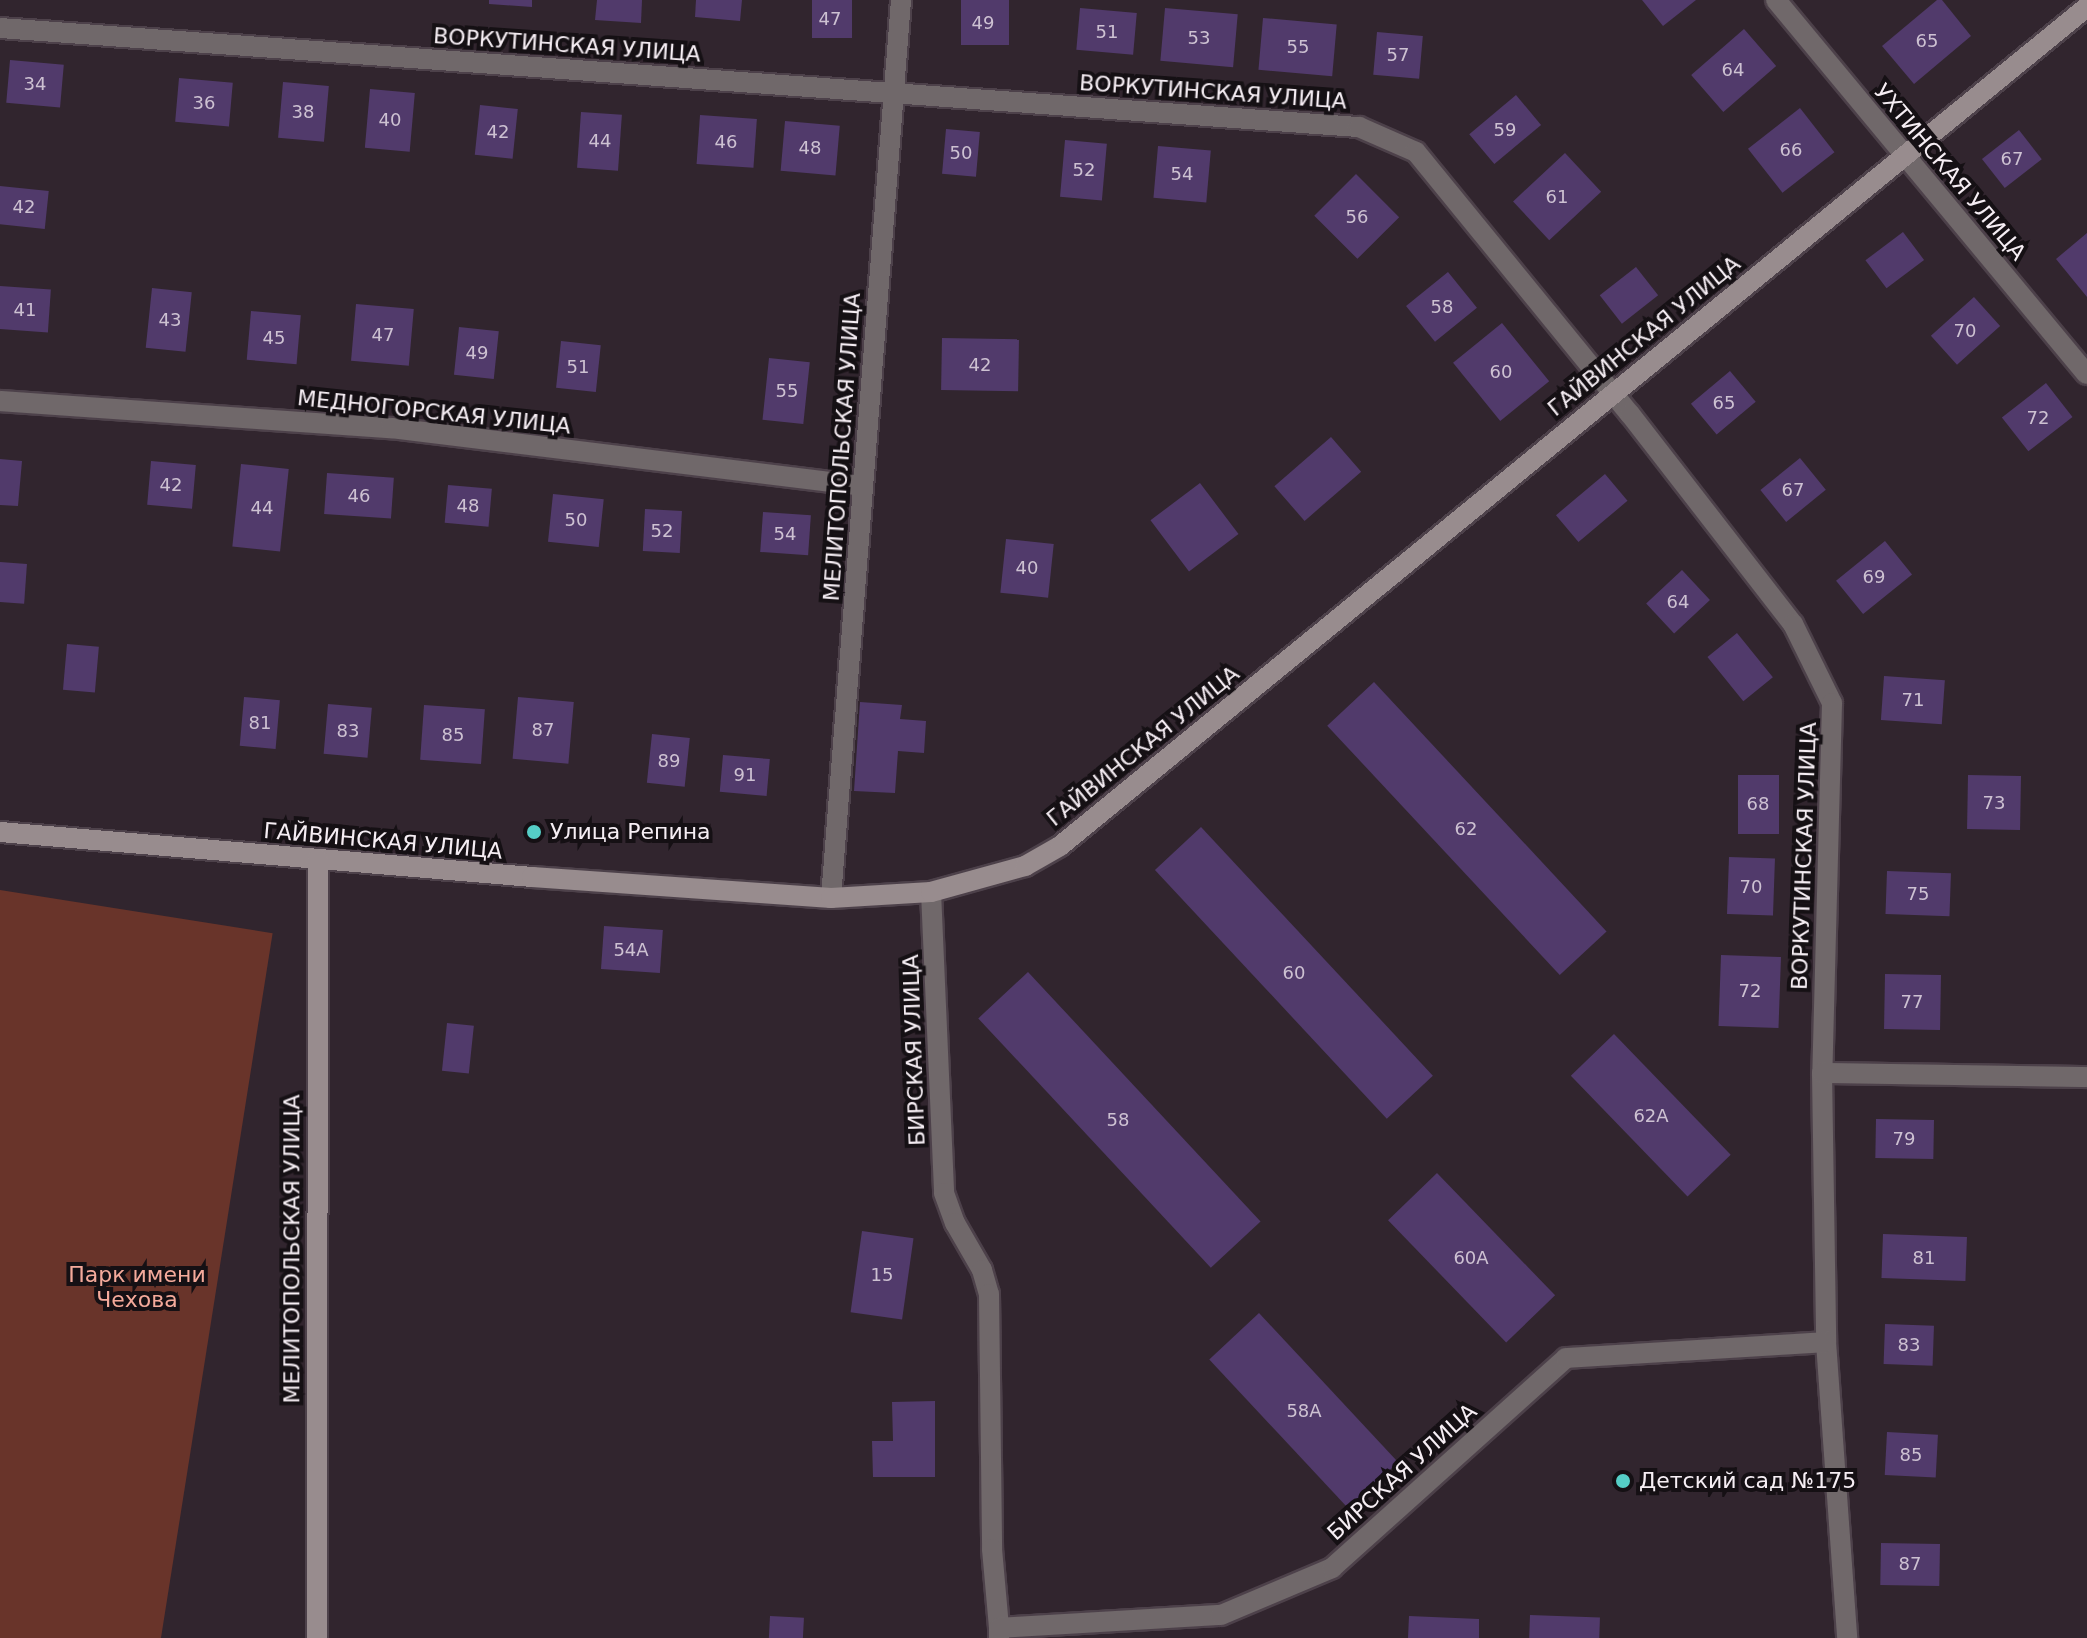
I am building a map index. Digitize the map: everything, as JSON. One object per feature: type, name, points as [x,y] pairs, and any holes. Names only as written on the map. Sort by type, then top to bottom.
[{"type":"main road","name":"ГАЙВИНСКАЯ УЛИЦА","points":[[0,832],[831,898],[931,892],[1025,866],[1060,846],[2087,7]]},
{"type":"main road","name":"МЕЛИТОПОЛЬСКАЯ УЛИЦА","points":[[317,1638],[318,859]]},
{"type":"street","name":"МЕЛИТОПОЛЬСКАЯ УЛИЦА","points":[[831,898],[901,0]]},
{"type":"street","name":"УХТИНСКАЯ УЛИЦА","points":[[1776,0],[2087,374]]},
{"type":"street","name":"ВОРКУТИНСКАЯ УЛИЦА","points":[[0,28],[1359,127],[1416,152],[1612,393],[1793,624],[1832,703],[1822,1073],[1826,1342],[1847,1638]]},
{"type":"street","name":"МЕДНОГОРСКАЯ УЛИЦА","points":[[0,401],[391,428],[862,486]]},
{"type":"street","name":"БИРСКАЯ УЛИЦА","points":[[931,892],[944,1193],[955,1223],[982,1270],[989,1294],[992,1549],[999,1633],[1221,1615],[1332,1568],[1566,1358],[1826,1342]]},
{"type":"street","points":[[1822,1073],[2087,1077]]},
{"type":"green space","name":"Парк имени Чехова","points":[[0,890],[273,933],[161,1638],[0,1638]]},
{"type":"building","points":[[489,0],[532,0],[532,7],[489,4]]},
{"type":"building","points":[[597,0],[642,0],[641,23],[595,20]]},
{"type":"building","points":[[696,0],[742,0],[740,21],[695,17]]},
{"type":"building","points":[[812,0],[852,0],[852,38],[812,38]]},
{"type":"building","points":[[961,0],[1009,0],[1009,45],[961,45]]},
{"type":"building","points":[[1642,0],[1696,0],[1663,26]]},
{"type":"building","points":[[1937,0],[1942,0],[1971,36],[1914,84],[1882,46]]},
{"type":"building","points":[[1080,8],[1137,13],[1133,55],[1076,50]]},
{"type":"building","points":[[1165,8],[1238,14],[1233,67],[1160,61]]},
{"type":"building","points":[[1263,18],[1337,24],[1332,76],[1258,70]]},
{"type":"building","points":[[1744,29],[1776,66],[1723,112],[1691,75]]},
{"type":"building","points":[[1377,32],[1423,36],[1419,79],[1373,75]]},
{"type":"building","points":[[10,60],[64,65],[60,108],[6,103]]},
{"type":"building","points":[[179,78],[233,83],[229,127],[175,122]]},
{"type":"building","points":[[283,82],[329,86],[324,142],[278,138]]},
{"type":"building","points":[[370,89],[415,93],[410,152],[365,148]]},
{"type":"building","points":[[1516,95],[1541,125],[1494,164],[1469,134]]},
{"type":"building","points":[[480,105],[518,109],[513,159],[475,155]]},
{"type":"building","points":[[1800,108],[1834,152],[1782,193],[1748,149]]},
{"type":"building","points":[[581,112],[622,115],[618,171],[577,168]]},
{"type":"building","points":[[700,115],[757,119],[753,168],[697,164]]},
{"type":"building","points":[[785,121],[840,126],[835,176],[781,171]]},
{"type":"building","points":[[946,129],[980,132],[976,177],[942,174]]},
{"type":"building","points":[[2019,130],[2042,159],[2005,188],[1982,159]]},
{"type":"building","points":[[1065,140],[1107,144],[1102,200],[1060,197]]},
{"type":"building","points":[[1158,146],[1211,151],[1206,202],[1153,198]]},
{"type":"building","points":[[1565,153],[1601,192],[1549,240],[1513,201]]},
{"type":"building","points":[[1356,174],[1399,217],[1357,259],[1314,216]]},
{"type":"building","points":[[0,186],[49,191],[45,229],[0,224]]},
{"type":"building","points":[[1903,232],[1924,260],[1887,288],[1865,260]]},
{"type":"building","points":[[2087,233],[2087,297],[2056,259]]},
{"type":"building","points":[[1636,267],[1658,295],[1622,324],[1600,295]]},
{"type":"building","points":[[1448,272],[1477,308],[1435,342],[1406,306]]},
{"type":"building","points":[[0,286],[51,290],[48,332],[0,329]]},
{"type":"building","points":[[152,288],[192,292],[186,352],[146,348]]},
{"type":"building","points":[[1974,297],[2000,326],[1957,365],[1931,336]]},
{"type":"building","points":[[356,304],[414,309],[409,366],[351,361]]},
{"type":"building","points":[[251,311],[301,315],[297,364],[247,360]]},
{"type":"building","points":[[1502,323],[1549,381],[1500,421],[1453,363]]},
{"type":"building","points":[[459,327],[499,331],[494,379],[454,375]]},
{"type":"building","points":[[942,338],[1019,339],[1018,391],[941,390]]},
{"type":"building","points":[[561,341],[601,345],[596,392],[556,388]]},
{"type":"building","points":[[769,358],[810,362],[803,424],[763,420]]},
{"type":"building","points":[[1730,371],[1756,402],[1717,434],[1691,404]]},
{"type":"building","points":[[2046,383],[2072,417],[2028,451],[2002,417]]},
{"type":"building","points":[[1331,437],[1361,472],[1305,521],[1274,486]]},
{"type":"building","points":[[1800,458],[1826,490],[1786,522],[1760,490]]},
{"type":"building","points":[[0,459],[22,461],[18,506],[0,505]]},
{"type":"building","points":[[151,461],[196,465],[192,509],[147,505]]},
{"type":"building","points":[[241,464],[289,469],[280,552],[232,547]]},
{"type":"building","points":[[327,473],[394,478],[391,519],[324,514]]},
{"type":"building","points":[[1605,474],[1627,501],[1578,542],[1556,515]]},
{"type":"building","points":[[1200,483],[1239,534],[1189,571],[1150,520]]},
{"type":"building","points":[[448,485],[492,489],[489,527],[445,523]]},
{"type":"building","points":[[553,494],[604,499],[599,547],[548,542]]},
{"type":"building","points":[[645,509],[682,511],[680,553],[643,551]]},
{"type":"building","points":[[763,512],[811,515],[808,555],[760,552]]},
{"type":"building","points":[[1006,539],[1054,544],[1048,598],[1000,593]]},
{"type":"building","points":[[1885,541],[1912,574],[1863,614],[1836,581]]},
{"type":"building","points":[[0,562],[27,564],[24,604],[0,602]]},
{"type":"building","points":[[1682,570],[1710,600],[1674,633],[1646,603]]},
{"type":"building","points":[[1737,633],[1773,677],[1743,701],[1707,657]]},
{"type":"building","points":[[67,644],[99,647],[95,693],[63,690]]},
{"type":"building","points":[[1884,676],[1945,680],[1942,724],[1881,720]]},
{"type":"building","points":[[1374,682],[1607,931],[1560,975],[1327,726]]},
{"type":"building","points":[[244,697],[280,700],[276,749],[240,746]]},
{"type":"building","points":[[518,697],[574,702],[568,764],[513,759]]},
{"type":"building","points":[[860,702],[902,705],[900,719],[926,721],[924,753],[898,751],[895,793],[854,791]]},
{"type":"building","points":[[328,704],[372,708],[367,758],[324,754]]},
{"type":"building","points":[[424,705],[485,709],[481,764],[420,760]]},
{"type":"building","points":[[652,734],[690,738],[685,787],[647,783]]},
{"type":"building","points":[[723,755],[770,759],[767,796],[720,792]]},
{"type":"building","points":[[1738,775],[1779,775],[1779,834],[1738,834]]},
{"type":"building","points":[[1968,775],[2021,776],[2020,830],[1967,829]]},
{"type":"building","points":[[1201,827],[1433,1076],[1387,1119],[1155,870]]},
{"type":"building","points":[[1729,857],[1775,859],[1773,916],[1727,914]]},
{"type":"building","points":[[1887,871],[1951,873],[1949,916],[1885,914]]},
{"type":"building","points":[[604,926],[663,930],[660,973],[601,969]]},
{"type":"building","points":[[1721,955],[1781,957],[1778,1028],[1719,1026]]},
{"type":"building","points":[[1028,972],[1261,1221],[1211,1268],[978,1018]]},
{"type":"building","points":[[1885,974],[1941,975],[1940,1030],[1884,1029]]},
{"type":"building","points":[[447,1023],[474,1026],[469,1074],[442,1071]]},
{"type":"building","points":[[1614,1034],[1731,1155],[1688,1197],[1571,1076]]},
{"type":"building","points":[[1876,1119],[1934,1120],[1933,1159],[1875,1158]]},
{"type":"building","points":[[1437,1173],[1555,1295],[1506,1343],[1388,1220]]},
{"type":"building","points":[[862,1231],[913,1238],[902,1319],[851,1312]]},
{"type":"building","points":[[1883,1234],[1967,1237],[1965,1281],[1881,1278]]},
{"type":"building","points":[[1259,1313],[1398,1462],[1348,1509],[1209,1359]]},
{"type":"building","points":[[1885,1324],[1934,1326],[1933,1366],[1884,1364]]},
{"type":"building","points":[[935,1401],[935,1477],[873,1477],[872,1441],[893,1441],[892,1402]]},
{"type":"building","points":[[1887,1432],[1938,1435],[1936,1478],[1885,1475]]},
{"type":"building","points":[[1881,1543],[1940,1544],[1939,1586],[1880,1585]]},
{"type":"building","points":[[1530,1615],[1600,1617],[1599,1638],[1529,1638]]},
{"type":"building","points":[[770,1616],[804,1618],[803,1638],[769,1638]]},
{"type":"building","points":[[1409,1616],[1479,1619],[1479,1638],[1408,1638]]},
{"type":"place","name":"Улица Репина","points":[[534,832]]},
{"type":"place","name":"Детский сад №175","points":[[1623,1481]]}]
